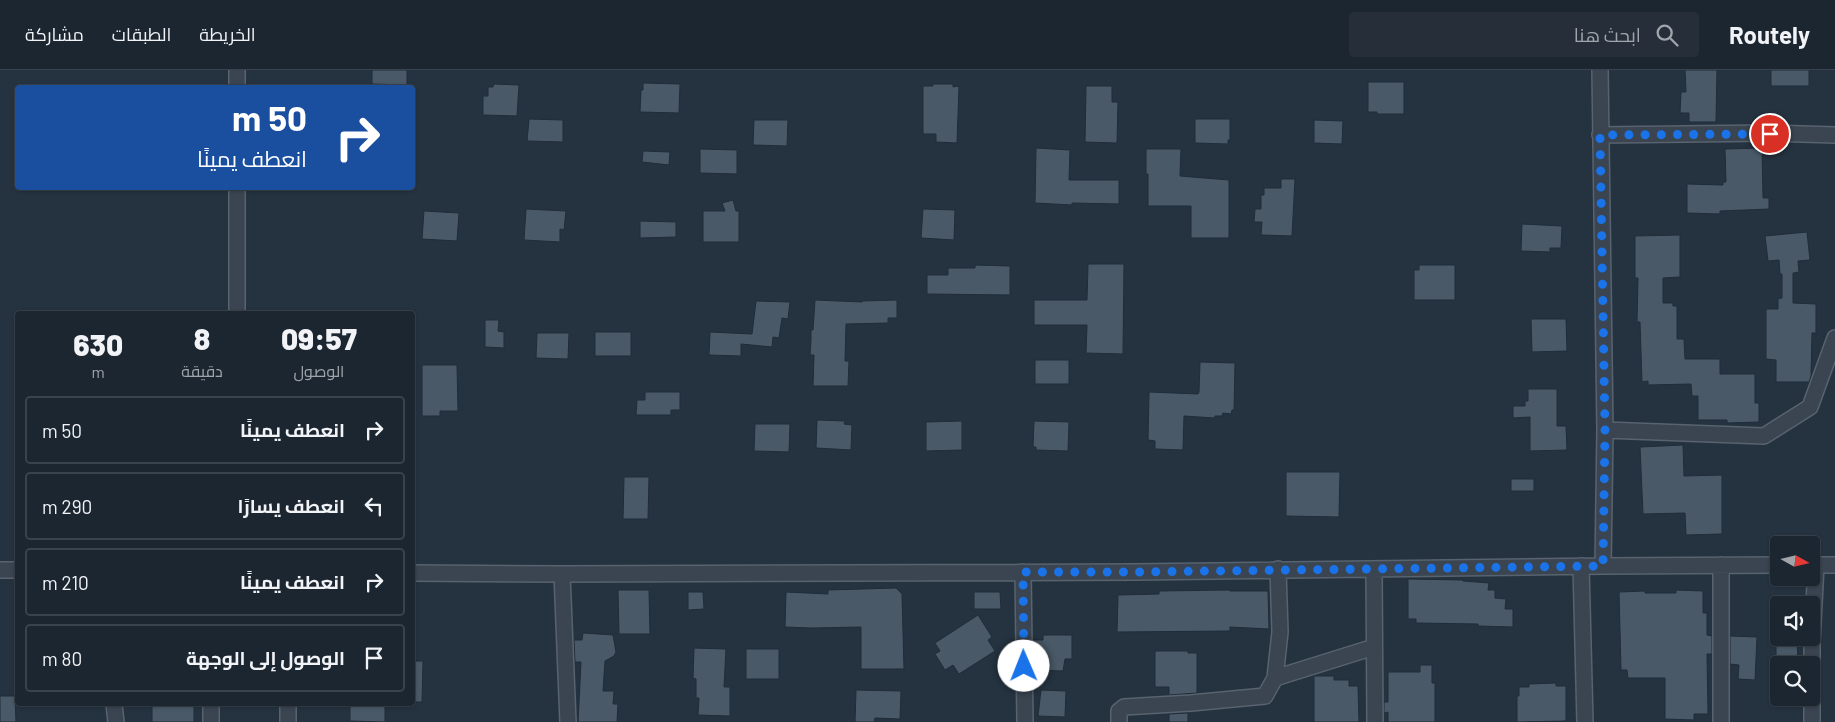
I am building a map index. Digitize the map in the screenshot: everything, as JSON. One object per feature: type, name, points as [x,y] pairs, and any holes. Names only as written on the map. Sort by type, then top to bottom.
[{"type":"street","points":[[237,70],[237,85]]},
{"type":"street","points":[[1600,70],[1605,430],[1603,566]]},
{"type":"street","points":[[1600,135],[1835,135]]},
{"type":"street","points":[[237,190],[237,311]]},
{"type":"street","points":[[1605,430],[1764,436],[1810,407],[1835,338]]},
{"type":"street","points":[[1721,565],[1721,722]]},
{"type":"street","points":[[415,573],[1136,572],[1770,565]]},
{"type":"street","points":[[1820,565],[1835,565]]},
{"type":"street","points":[[1581,566],[1585,722]]},
{"type":"street","points":[[1118,722],[1119,711],[1124,707],[1265,696],[1275,678],[1280,632],[1278,569]]},
{"type":"street","points":[[0,570],[15,570]]},
{"type":"street","points":[[1374,570],[1375,722]]},
{"type":"street","points":[[1023,572],[1025,722]]},
{"type":"street","points":[[562,574],[568,722]]},
{"type":"street","points":[[1812,722],[1813,586]]},
{"type":"street","points":[[1275,678],[1374,647]]},
{"type":"street","points":[[114,706],[116,722]]},
{"type":"street","points":[[211,706],[211,722]]},
{"type":"street","points":[[288,706],[288,722]]},
{"type":"building","points":[[372,70],[407,70],[407,85],[372,84]]},
{"type":"building","points":[[1685,70],[1717,70],[1716,122],[1689,122],[1689,113],[1680,113],[1681,92],[1686,92]]},
{"type":"building","points":[[1771,70],[1809,70],[1809,86],[1771,86]]},
{"type":"building","points":[[1368,82],[1404,82],[1404,114],[1368,112]]},
{"type":"building","points":[[643,83],[680,84],[679,113],[640,112]]},
{"type":"building","points":[[494,84],[519,85],[517,116],[483,115],[483,96],[488,96],[488,87],[493,87]]},
{"type":"building","points":[[933,84],[953,84],[953,87],[959,86],[957,143],[936,142],[936,134],[923,134],[923,86],[933,86]]},
{"type":"building","points":[[1086,86],[1112,86],[1112,102],[1118,102],[1117,143],[1085,142]]},
{"type":"building","points":[[529,119],[563,120],[563,142],[527,141]]},
{"type":"building","points":[[1195,119],[1230,119],[1230,140],[1228,140],[1228,144],[1195,143]]},
{"type":"building","points":[[754,120],[788,120],[787,146],[753,145]]},
{"type":"building","points":[[1314,120],[1343,121],[1342,144],[1314,143]]},
{"type":"building","points":[[1036,148],[1070,150],[1069,180],[1119,180],[1119,204],[1072,203],[1072,205],[1035,203]]},
{"type":"building","points":[[1762,148],[1763,198],[1769,198],[1769,209],[1720,211],[1720,214],[1687,213],[1687,184],[1723,185],[1723,182],[1726,182],[1725,149]]},
{"type":"building","points":[[700,149],[737,150],[737,174],[700,173]]},
{"type":"building","points":[[1146,149],[1181,149],[1180,176],[1229,180],[1229,238],[1191,238],[1191,206],[1148,206]]},
{"type":"building","points":[[643,151],[670,152],[669,165],[642,162]]},
{"type":"building","points":[[1281,179],[1295,179],[1292,236],[1261,235],[1262,222],[1254,222],[1255,209],[1261,209],[1261,195],[1264,195],[1264,188],[1281,188]]},
{"type":"building","points":[[733,200],[736,211],[739,211],[739,242],[703,242],[703,211],[725,211],[722,203]]},
{"type":"building","points":[[526,209],[566,211],[564,230],[560,229],[560,242],[524,240]]},
{"type":"building","points":[[923,209],[955,210],[954,240],[921,238]]},
{"type":"building","points":[[424,211],[459,213],[457,241],[422,239]]},
{"type":"building","points":[[640,221],[676,222],[676,237],[640,238]]},
{"type":"building","points":[[1522,224],[1562,226],[1561,248],[1550,248],[1550,252],[1521,251]]},
{"type":"building","points":[[1807,232],[1810,260],[1798,261],[1799,272],[1793,273],[1793,303],[1816,304],[1816,333],[1812,333],[1811,376],[1809,382],[1776,382],[1776,360],[1766,359],[1766,309],[1778,309],[1778,299],[1782,298],[1782,274],[1780,274],[1779,260],[1768,261],[1765,236]]},
{"type":"building","points":[[1680,235],[1680,277],[1663,278],[1663,303],[1673,303],[1673,306],[1677,306],[1677,339],[1684,339],[1685,359],[1720,359],[1720,374],[1755,374],[1755,403],[1759,403],[1759,422],[1727,423],[1727,420],[1698,420],[1698,396],[1692,396],[1691,384],[1648,385],[1648,381],[1642,382],[1640,322],[1637,322],[1638,278],[1635,278],[1635,236]]},
{"type":"building","points":[[1088,264],[1124,264],[1123,354],[1086,353],[1087,325],[1034,325],[1034,300],[1087,300]]},
{"type":"building","points":[[975,265],[1010,266],[1010,295],[927,294],[927,275],[948,275],[948,268],[975,268]]},
{"type":"building","points":[[1419,265],[1455,265],[1455,300],[1414,300],[1414,270],[1419,270]]},
{"type":"building","points":[[815,300],[862,302],[897,300],[897,318],[888,318],[888,323],[846,324],[845,361],[849,361],[848,386],[813,386],[814,355],[810,355]]},
{"type":"building","points":[[756,301],[790,302],[788,319],[782,318],[779,338],[773,337],[772,347],[741,344],[741,356],[709,355],[710,332],[752,334]]},
{"type":"building","points":[[1531,319],[1566,319],[1567,351],[1532,352]]},
{"type":"building","points":[[485,320],[499,320],[498,331],[504,332],[504,348],[485,347]]},
{"type":"building","points":[[595,332],[631,332],[631,356],[595,356]]},
{"type":"building","points":[[537,333],[569,333],[568,359],[536,358]]},
{"type":"building","points":[[1035,360],[1069,360],[1069,384],[1035,384]]},
{"type":"building","points":[[1200,362],[1235,363],[1234,410],[1232,410],[1231,414],[1223,413],[1222,416],[1215,416],[1215,418],[1184,416],[1183,450],[1155,449],[1155,441],[1148,440],[1149,392],[1198,394]]},
{"type":"building","points":[[422,365],[457,365],[458,411],[440,411],[440,416],[422,416]]},
{"type":"building","points":[[1528,389],[1557,389],[1557,426],[1566,426],[1567,450],[1530,451],[1530,417],[1513,418],[1513,406],[1525,406],[1525,401],[1528,401]]},
{"type":"building","points":[[645,392],[680,392],[680,410],[671,410],[671,415],[636,415],[637,400],[645,400]]},
{"type":"building","points":[[817,420],[845,421],[844,424],[852,425],[851,450],[816,448]]},
{"type":"building","points":[[962,421],[962,450],[926,451],[926,422]]},
{"type":"building","points":[[1034,421],[1069,422],[1068,451],[1036,450],[1036,447],[1033,447]]},
{"type":"building","points":[[755,424],[790,424],[789,452],[754,451]]},
{"type":"building","points":[[1683,445],[1684,476],[1722,475],[1722,534],[1686,535],[1685,513],[1643,514],[1640,447]]},
{"type":"building","points":[[1286,472],[1340,472],[1339,517],[1286,516]]},
{"type":"building","points":[[624,477],[649,477],[648,519],[623,519]]},
{"type":"building","points":[[1511,479],[1534,479],[1534,491],[1511,491]]},
{"type":"building","points":[[1408,579],[1463,580],[1489,583],[1488,590],[1495,590],[1495,598],[1506,599],[1505,609],[1513,609],[1513,627],[1478,626],[1478,624],[1416,623],[1416,619],[1408,619]]},
{"type":"building","points":[[896,588],[902,594],[904,669],[861,669],[861,627],[785,627],[786,592],[828,594],[828,590]]},
{"type":"building","points":[[618,590],[649,590],[650,634],[619,634]]},
{"type":"building","points":[[1676,590],[1703,591],[1703,613],[1707,613],[1707,635],[1712,636],[1712,654],[1707,654],[1708,714],[1694,714],[1694,720],[1665,719],[1665,678],[1628,678],[1627,670],[1621,670],[1619,592],[1676,593]]},
{"type":"building","points":[[1159,591],[1268,591],[1269,629],[1230,627],[1230,631],[1117,632],[1118,595],[1159,594]]},
{"type":"building","points":[[688,592],[703,592],[704,609],[688,610]]},
{"type":"building","points":[[974,592],[1000,592],[1001,609],[974,609]]},
{"type":"building","points":[[978,615],[992,637],[988,640],[995,651],[959,674],[953,665],[945,670],[935,654],[940,651],[935,643]]},
{"type":"building","points":[[583,633],[613,635],[616,652],[614,656],[605,661],[603,691],[614,691],[613,704],[618,704],[617,722],[578,722],[581,662],[575,662],[574,640],[582,640]]},
{"type":"building","points":[[1043,635],[1072,635],[1072,659],[1065,659],[1063,671],[1034,670],[1033,640],[1043,640]]},
{"type":"building","points":[[1730,636],[1757,637],[1755,680],[1738,679],[1739,665],[1730,664]]},
{"type":"building","points":[[1776,646],[1797,646],[1798,656],[1776,656]]},
{"type":"building","points":[[694,648],[726,649],[724,687],[730,687],[730,716],[698,715],[699,698],[696,698],[696,679],[693,678]]},
{"type":"building","points":[[746,649],[779,649],[779,679],[746,679]]},
{"type":"building","points":[[1155,651],[1188,651],[1188,653],[1197,653],[1197,693],[1169,695],[1169,687],[1155,687]]},
{"type":"building","points":[[415,661],[423,661],[422,702],[415,702]]},
{"type":"building","points":[[1420,665],[1432,665],[1432,683],[1435,683],[1435,722],[1388,722],[1388,712],[1384,713],[1384,702],[1388,702],[1388,672],[1420,672]]},
{"type":"building","points":[[1314,676],[1334,676],[1334,680],[1349,680],[1349,686],[1358,686],[1359,722],[1314,722]]},
{"type":"building","points":[[1556,683],[1556,686],[1566,686],[1566,721],[1517,722],[1519,687],[1529,687],[1529,684]]},
{"type":"building","points":[[856,690],[901,691],[900,719],[875,718],[874,722],[855,722]]},
{"type":"building","points":[[1041,690],[1066,691],[1065,717],[1038,716]]},
{"type":"building","points":[[0,696],[15,696],[16,722],[0,722]]},
{"type":"building","points":[[152,706],[194,706],[194,722],[152,722]]},
{"type":"building","points":[[350,706],[385,706],[385,722],[350,721]]},
{"type":"building","points":[[1188,713],[1188,722],[1169,722],[1169,714]]},
{"type":"route","points":[[1024,666],[1023,572],[1278,569],[1374,570],[1603,566],[1605,430],[1600,135],[1770,134]]}]
